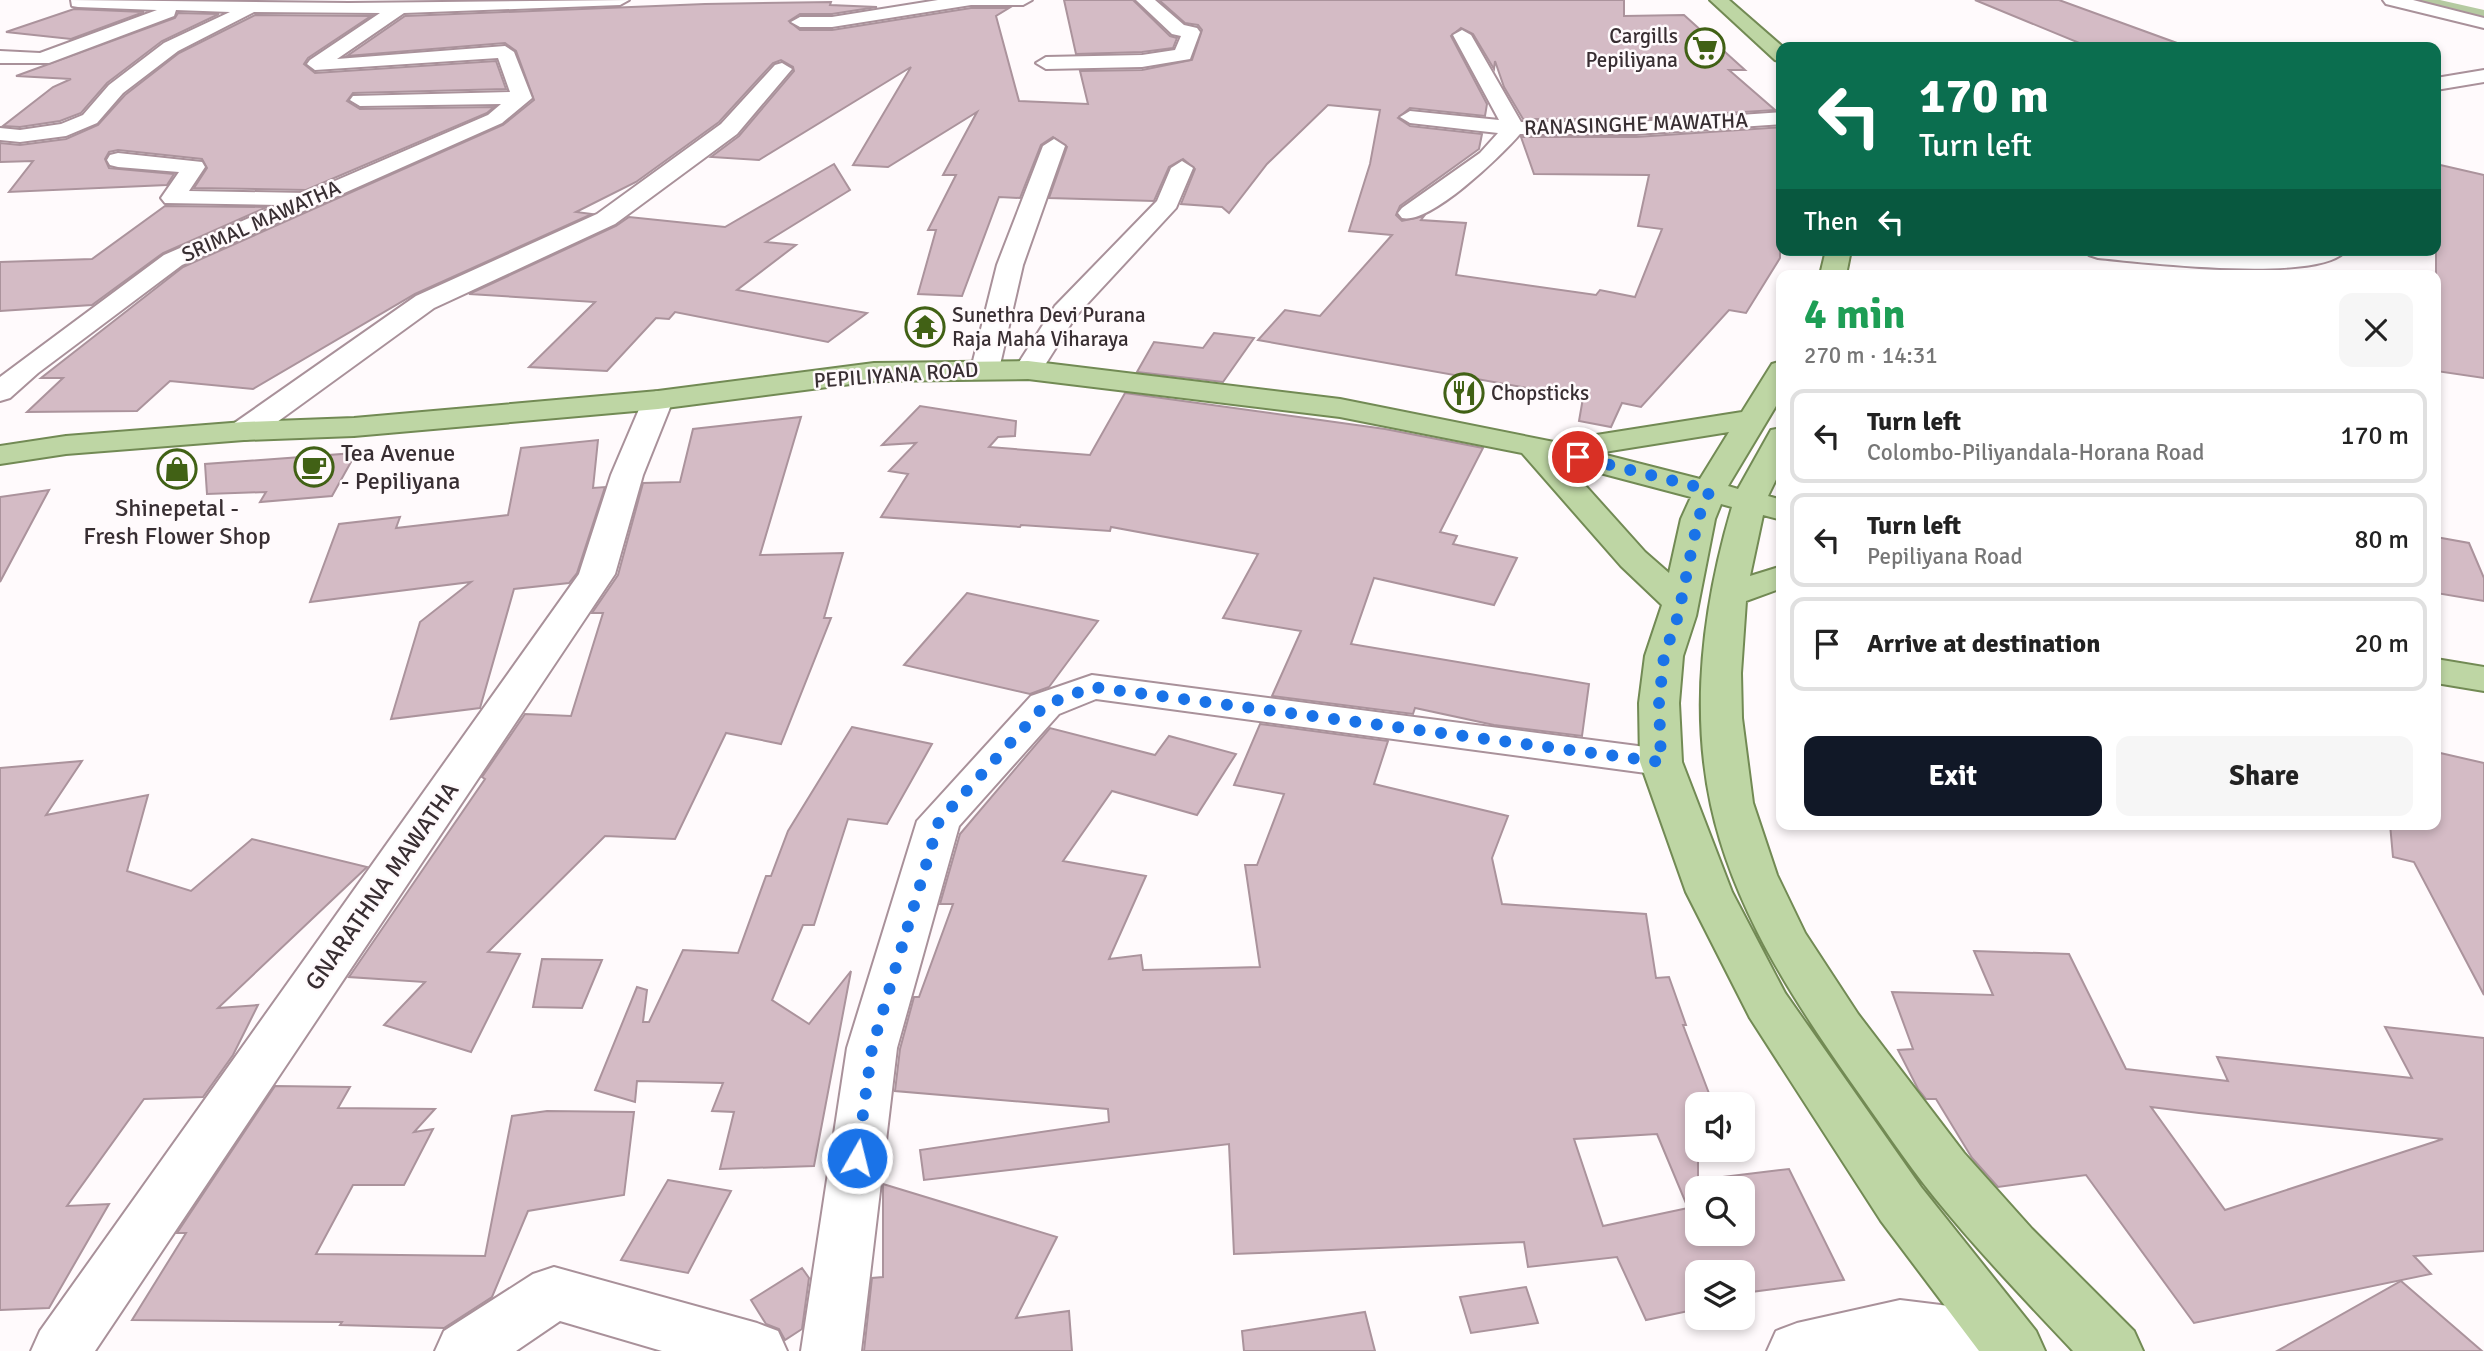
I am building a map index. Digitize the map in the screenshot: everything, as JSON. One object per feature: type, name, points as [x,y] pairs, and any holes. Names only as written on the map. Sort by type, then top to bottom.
[{"type":"main road","points":[[1719,0],[1776,51]]},
{"type":"main road","name":"PEPILIYANA ROAD","points":[[0,455],[66,445],[244,431],[354,427],[658,400],[874,372],[1028,370],[1340,408],[1542,448],[1747,500]]},
{"type":"main road","points":[[1776,379],[1750,420],[1747,500],[1730,595],[1722,666],[1721,726],[1727,780],[1742,842],[1774,921],[1842,1032],[1954,1180],[2113,1351]]},
{"type":"main road","points":[[1542,448],[1750,420]]},
{"type":"main road","points":[[1542,448],[1633,559],[1680,602]]},
{"type":"main road","points":[[1776,448],[1747,500],[1698,519],[1680,602],[1664,656],[1659,702],[1661,762],[1709,892],[1766,1005],[1901,1204],[2010,1346]]},
{"type":"main road","points":[[1730,595],[1776,578]]},
{"type":"main road","points":[[2441,672],[2484,679]]},
{"type":"street","points":[[78,2],[254,7],[326,3],[400,8],[620,0]]},
{"type":"street","points":[[800,22],[832,22],[971,0],[1023,0]]},
{"type":"street","points":[[1046,62],[1142,61],[1183,55],[1191,32],[1178,30],[1145,0]]},
{"type":"street","points":[[2392,0],[2484,23]]},
{"type":"street","points":[[2452,0],[2484,8]]},
{"type":"street","points":[[0,57],[42,59],[183,6]]},
{"type":"street","points":[[0,134],[20,136],[66,130],[90,119],[116,89],[171,47],[254,7]]},
{"type":"street","points":[[360,100],[518,87],[505,52],[323,66],[317,64],[400,8]]},
{"type":"street","name":"RANASINGHE MAWATHA","points":[[1462,34],[1514,128],[1636,128],[1776,118]]},
{"type":"street","points":[[244,431],[425,302],[606,219],[729,129],[782,69]]},
{"type":"street","points":[[2441,83],[2484,76]]},
{"type":"street","name":"SRIMAL MAWATHA","points":[[0,392],[28,367],[173,260],[495,119],[518,87]]},
{"type":"street","points":[[1410,117],[1514,128]]},
{"type":"street","points":[[1410,213],[1488,159],[1514,128]]},
{"type":"street","points":[[985,369],[1010,265],[1054,146]]},
{"type":"street","points":[[118,160],[194,167],[173,198],[313,198]]},
{"type":"street","points":[[1028,370],[1065,312],[1168,203],[1182,168]]},
{"type":"street","points":[[2198,256],[2248,260],[2321,256]]},
{"type":"street","name":"GNARATHNA MAWATHA","points":[[61,1351],[597,574],[626,475],[658,400]]},
{"type":"street","points":[[825,1351],[831,1351],[872,1048],[939,821],[1045,705],[1092,687],[1661,762]]},
{"type":"street","points":[[465,1351],[554,1293],[757,1351]]},
{"type":"street","points":[[1797,1351],[1900,1327],[2010,1346]]},
{"type":"building","points":[[1064,0],[1133,0],[1170,36],[1177,38],[1173,48],[1076,54]]},
{"type":"building","points":[[1159,0],[1624,0],[1624,16],[1684,15],[1745,70],[1729,70],[1775,110],[1636,119],[1523,119],[1504,87],[1495,61],[1494,69],[1473,34],[1461,28],[1451,36],[1487,104],[1485,116],[1410,108],[1398,118],[1410,126],[1482,134],[1479,149],[1400,206],[1396,215],[1402,221],[1424,216],[1421,220],[1466,223],[1456,275],[1596,295],[1600,290],[1635,297],[1662,229],[1638,226],[1649,175],[1534,174],[1521,137],[1636,137],[1776,127],[1776,256],[1780,258],[1746,313],[1729,310],[1641,407],[1622,403],[1611,427],[1579,421],[1583,398],[1258,340],[1285,310],[1320,316],[1392,235],[1349,231],[1370,164],[1380,110],[1328,105],[1267,164],[1229,213],[1222,207],[1181,204],[1195,169],[1183,159],[1169,167],[1154,201],[1049,198],[1067,147],[1053,137],[1041,145],[1020,198],[999,197],[962,296],[918,294],[936,230],[928,230],[956,175],[943,175],[977,112],[888,167],[853,165],[911,67],[759,160],[711,157],[739,136],[794,71],[793,67],[781,60],[773,63],[719,122],[636,182],[576,212],[592,214],[415,294],[253,389],[170,381],[137,411],[27,412],[63,378],[41,378],[183,267],[503,125],[534,100],[516,51],[505,43],[347,56],[405,16],[705,4],[831,2],[830,5],[877,7],[832,14],[800,14],[789,21],[800,30],[832,30],[971,8],[1009,8],[996,16],[1019,101],[1088,104],[1080,71],[1142,70],[1192,60],[1202,30],[1198,25],[1185,23]]},
{"type":"building","points":[[1975,0],[2059,0],[2174,42],[2077,42]]},
{"type":"building","points":[[74,9],[144,12],[71,39],[6,32]]},
{"type":"building","points":[[178,13],[219,14],[162,41],[107,83],[81,113],[60,121],[20,127],[3,126],[53,87],[71,79],[16,76],[175,18]]},
{"type":"building","points":[[255,15],[371,16],[308,58],[304,64],[315,73],[496,61],[506,89],[353,93],[347,101],[360,109],[494,107],[487,113],[306,190],[194,188],[207,168],[202,159],[118,150],[109,152],[105,159],[109,168],[174,174],[167,185],[9,192],[33,161],[0,162],[0,143],[20,145],[66,139],[98,125],[125,95],[179,53]]},
{"type":"building","points":[[834,164],[850,190],[766,242],[796,245],[737,290],[867,313],[828,342],[675,312],[669,319],[656,318],[607,371],[529,367],[595,302],[469,294],[616,226],[629,217],[725,227]]},
{"type":"building","points":[[2441,165],[2484,175],[2484,378],[2441,372],[2441,270],[2436,270],[2436,256],[2441,256]]},
{"type":"building","points":[[165,206],[267,207],[163,253],[92,305],[0,311],[0,262],[92,259]]},
{"type":"building","points":[[1214,333],[1254,338],[1223,382],[1137,372],[1154,342],[1203,348]]},
{"type":"building","points":[[1125,393],[1385,429],[1483,448],[1440,532],[1457,536],[1453,544],[1517,558],[1494,605],[1374,578],[1351,644],[1589,684],[1582,736],[1494,725],[1415,708],[1413,714],[1272,696],[1301,631],[1223,618],[1258,554],[1111,527],[1110,531],[881,517],[908,474],[889,471],[916,443],[882,445],[920,406],[1016,421],[1015,436],[998,437],[989,447],[1090,455]]},
{"type":"building","points":[[801,417],[760,555],[843,553],[824,618],[831,618],[781,744],[726,733],[675,839],[605,836],[488,952],[520,954],[471,1052],[384,1025],[425,982],[349,977],[485,779],[482,777],[525,714],[571,716],[603,613],[592,613],[618,575],[643,483],[680,482],[693,429]]},
{"type":"building","points":[[598,440],[593,488],[605,487],[577,573],[569,583],[514,589],[480,708],[391,719],[420,622],[471,582],[310,602],[339,524],[400,517],[396,528],[508,515],[521,448]]},
{"type":"building","points":[[356,453],[332,496],[260,502],[266,492],[207,494],[205,464]]},
{"type":"building","points":[[49,490],[0,582],[0,497]]},
{"type":"building","points":[[2441,538],[2469,543],[2484,578],[2484,601],[2441,594]]},
{"type":"building","points":[[967,593],[1098,621],[1049,687],[1030,694],[904,665]]},
{"type":"building","points":[[1260,724],[1388,741],[1374,784],[1508,816],[1492,858],[1502,904],[1646,914],[1656,978],[1669,977],[1686,1025],[1683,1025],[1708,1092],[1685,1092],[1685,1162],[1698,1162],[1698,1176],[1685,1176],[1685,1201],[1657,1134],[1574,1139],[1603,1226],[1685,1209],[1685,1246],[1755,1246],[1755,1176],[1731,1176],[1789,1169],[1844,1280],[1755,1291],[1755,1260],[1685,1260],[1685,1312],[1646,1320],[1617,1257],[1528,1267],[1524,1242],[1234,1254],[1229,1144],[924,1180],[920,1150],[1109,1122],[1108,1109],[895,1091],[900,1049],[914,997],[919,997],[953,904],[940,904],[960,834],[1050,728],[1155,755],[1169,736],[1236,754],[1197,815],[1112,791],[1063,861],[1146,876],[1109,959],[1141,955],[1143,970],[1260,967],[1245,865],[1257,865],[1284,794],[1234,785]]},
{"type":"building","points":[[852,727],[932,744],[887,824],[848,819],[814,925],[803,925],[772,1000],[809,1024],[851,971],[814,1166],[720,1169],[734,1112],[712,1111],[723,1083],[637,1081],[635,1102],[595,1090],[637,987],[647,990],[643,1022],[649,1022],[683,950],[738,953],[766,876],[771,876],[788,831]]},
{"type":"building","points":[[2441,753],[2484,763],[2484,995],[2414,862],[2393,857],[2391,830],[2441,830]]},
{"type":"building","points":[[82,761],[46,815],[148,795],[127,871],[191,891],[252,839],[367,867],[218,1008],[258,1005],[233,1055],[203,1097],[144,1099],[67,1206],[109,1204],[49,1308],[0,1310],[0,768]]},
{"type":"building","points":[[1974,951],[2069,954],[2126,1069],[2228,1081],[2217,1057],[2412,1078],[2385,1027],[2484,1038],[2484,1251],[2414,1256],[2431,1274],[2194,1323],[2086,1175],[1998,1187],[1972,1158],[1936,1099],[1926,1099],[1918,1089],[1898,1050],[1913,1049],[1892,992],[1993,995]],"holes":[[[2151,1107],[2443,1139],[2225,1210]]]},
{"type":"building","points":[[542,959],[602,960],[582,1008],[533,1007]]},
{"type":"building","points":[[275,1086],[350,1087],[338,1108],[435,1109],[414,1132],[433,1129],[404,1185],[353,1185],[316,1254],[485,1256],[512,1116],[547,1111],[634,1112],[624,1195],[528,1211],[492,1297],[444,1328],[340,1325],[342,1322],[132,1320],[186,1233],[177,1233]]},
{"type":"building","points":[[668,1180],[731,1191],[688,1273],[621,1260]]},
{"type":"building","points":[[883,1184],[1057,1237],[1016,1318],[1069,1311],[1072,1351],[864,1351],[872,1278],[883,1277]]},
{"type":"building","points":[[802,1268],[809,1278],[802,1329],[785,1340],[779,1329],[766,1324],[751,1300]]},
{"type":"building","points":[[2401,1281],[2482,1351],[2277,1351]]},
{"type":"building","points":[[1526,1287],[1538,1323],[1471,1333],[1460,1297]]},
{"type":"building","points":[[1365,1312],[1375,1351],[1244,1351],[1242,1331]]},
{"type":"waterway","points":[[2413,0],[2484,17]]},
{"type":"place","name":"Cargills Pepiliyana","points":[[1705,48]]},
{"type":"place","name":"Sunethra Devi Purana Raja Maha Viharaya","points":[[925,327]]},
{"type":"place","name":"Chopsticks","points":[[1464,393]]},
{"type":"place","name":"Tea Avenue - Pepiliyana","points":[[314,467]]},
{"type":"place","name":"Shinepetal - Fresh Flower Shop","points":[[177,469]]},
{"type":"route","points":[[857,1158],[872,1048],[939,821],[1045,705],[1092,687],[1661,762],[1659,702],[1664,656],[1678,616],[1698,519],[1710,490],[1578,457]]}]
